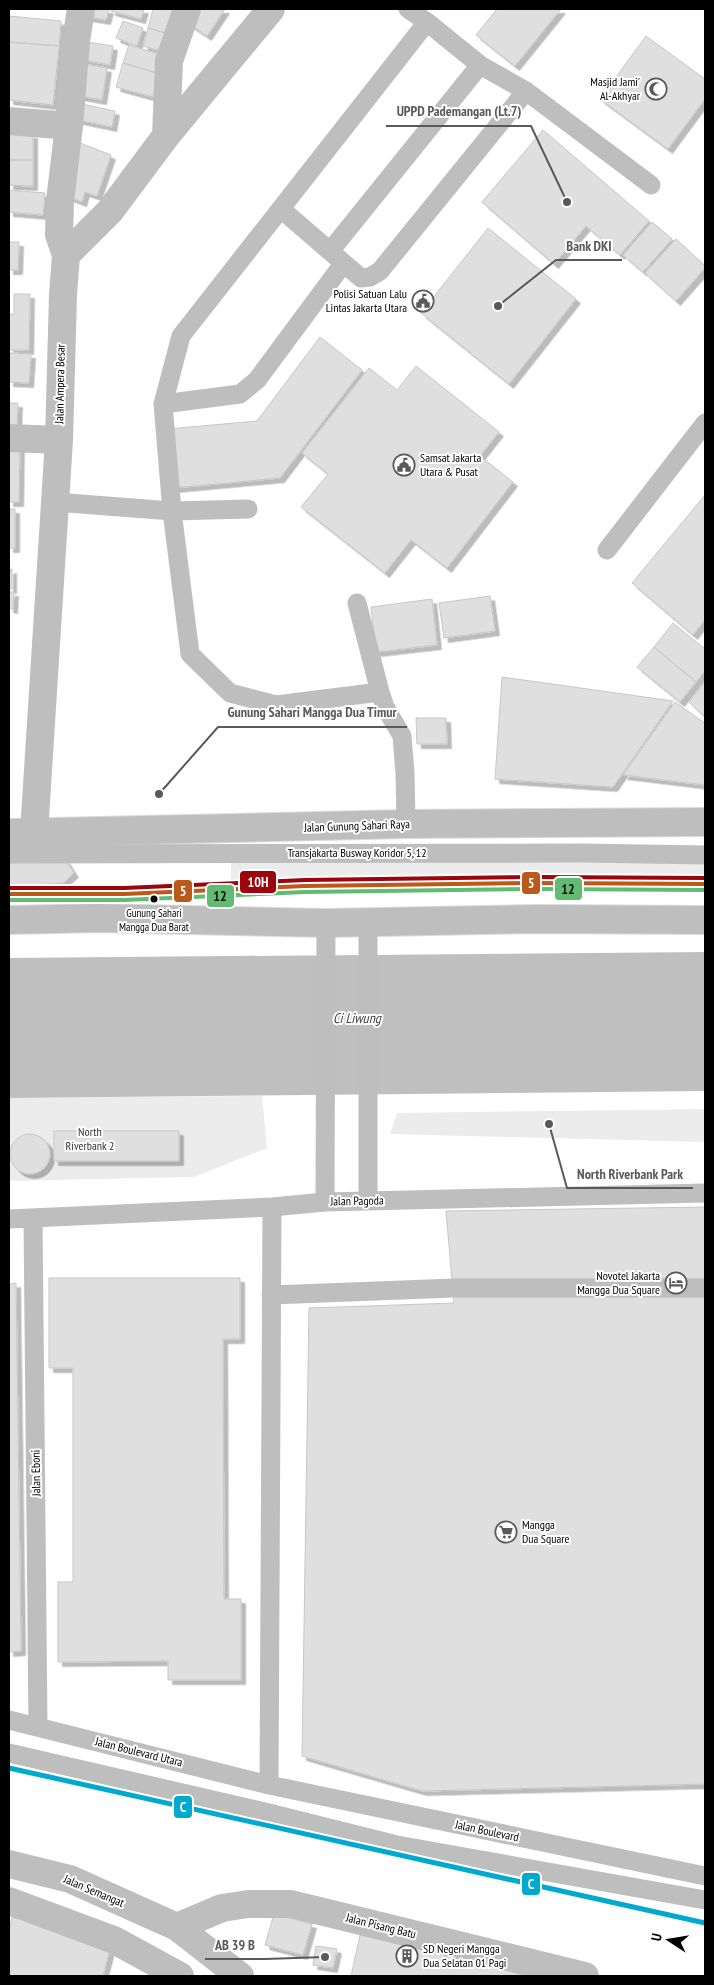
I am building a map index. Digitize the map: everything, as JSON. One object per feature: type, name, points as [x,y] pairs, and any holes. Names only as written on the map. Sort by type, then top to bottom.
[{"type":"street","points":[[81,9],[76,41],[70,126],[60,202],[59,235],[66,255],[110,211],[166,136],[271,9]]},
{"type":"street","points":[[166,136],[169,60],[186,9]]},
{"type":"street","points":[[9,121],[70,126]]},
{"type":"street","name":"Jalan Ampera Besar","points":[[21,833],[55,502],[66,255]]},
{"type":"street","points":[[9,438],[59,440]]},
{"type":"street","name":"Jalan Gunung Sahari Raya","points":[[21,833],[406,824],[705,822]]},
{"type":"street","points":[[9,920],[99,918],[326,923],[537,919],[705,920]]},
{"type":"street","name":"Jalan Semangat","points":[[9,1864],[70,1879],[177,1927],[240,1976]]},
{"type":"street","points":[[9,1901],[114,1940],[180,1976]]},
{"type":"street","name":"Jalan Pisang Batu","points":[[177,1927],[222,1908],[248,1904],[291,1904],[585,1976]]},
{"type":"lane","points":[[408,9],[480,64],[526,91],[652,186]]},
{"type":"lane","points":[[380,692],[276,705],[230,693],[190,654],[172,511],[163,404],[181,336],[427,22]]},
{"type":"lane","points":[[331,250],[480,64]]},
{"type":"lane","points":[[281,209],[331,250],[343,264],[361,278],[370,277],[380,270],[526,91]]},
{"type":"lane","points":[[163,404],[240,394],[257,380],[343,264]]},
{"type":"lane","points":[[607,550],[705,423]]},
{"type":"lane","points":[[55,502],[172,511],[248,509]]},
{"type":"lane","points":[[357,603],[380,692],[402,736],[406,824]]},
{"type":"lane","name":"Transjakarta Busway Koridor 5, 12","points":[[9,854],[582,853],[705,855]]},
{"type":"lane","points":[[9,894],[124,894],[305,886],[517,883],[705,884]]},
{"type":"lane","points":[[368,922],[368,1201]]},
{"type":"lane","points":[[325,1202],[326,923]]},
{"type":"lane","name":"Jalan Pagoda","points":[[9,1219],[272,1207],[325,1202],[705,1192]]},
{"type":"lane","points":[[269,1785],[272,1207]]},
{"type":"lane","name":"Jalan Eboni","points":[[33,1219],[38,1726]]},
{"type":"lane","points":[[271,1294],[454,1288],[705,1288]]},
{"type":"lane","name":"Jalan Boulevard Utara","points":[[9,1720],[269,1785]]},
{"type":"lane","points":[[9,1753],[266,1812],[397,1845],[705,1898]]},
{"type":"lane","name":"Jalan Boulevard","points":[[269,1785],[705,1876]]},
{"type":"lane","points":[[642,1864],[705,1898]]},
{"type":"green space","points":[[231,853],[705,856],[705,883],[231,889]]},
{"type":"green space","name":"North Riverbank 2","points":[[262,1096],[267,1148],[194,1177],[9,1181],[9,1098]]},
{"type":"green space","points":[[705,1109],[705,1142],[390,1134],[397,1113]]},
{"type":"water","name":"Ci Liwung","points":[[705,952],[705,1091],[9,1098],[9,958]]},
{"type":"building","points":[[90,9],[109,9],[106,20],[88,17]]},
{"type":"building","points":[[111,9],[144,9],[141,19],[111,11]]},
{"type":"building","points":[[153,9],[181,9],[173,35],[148,28]]},
{"type":"building","points":[[190,9],[225,9],[207,36],[183,20]]},
{"type":"building","points":[[497,9],[561,9],[515,66],[476,35]]},
{"type":"building","points":[[9,16],[61,21],[59,46],[9,42]]},
{"type":"building","points":[[123,21],[143,28],[137,46],[116,38]]},
{"type":"building","points":[[148,28],[173,35],[168,53],[143,46]]},
{"type":"building","name":"Masjid Jami' Al-Akhyar","points":[[646,36],[705,79],[705,99],[668,149],[600,99]]},
{"type":"building","points":[[81,41],[113,46],[110,65],[78,59]]},
{"type":"building","points":[[9,42],[59,46],[53,105],[9,100]]},
{"type":"building","points":[[129,45],[165,56],[160,74],[123,63]]},
{"type":"building","points":[[123,63],[160,74],[153,97],[116,87]]},
{"type":"building","points":[[84,64],[107,68],[102,100],[79,96]]},
{"type":"building","points":[[77,103],[115,111],[112,127],[74,119]]},
{"type":"building","points":[[543,130],[649,221],[620,255],[586,226],[554,264],[482,202]]},
{"type":"building","points":[[9,134],[33,134],[33,160],[9,160]]},
{"type":"building","points":[[80,143],[111,155],[97,196],[85,192],[82,202],[61,194]]},
{"type":"building","points":[[9,160],[33,160],[33,186],[9,185]]},
{"type":"building","points":[[9,190],[45,193],[43,215],[9,212]]},
{"type":"building","points":[[652,222],[672,239],[643,272],[623,255]]},
{"type":"building","points":[[488,228],[576,299],[509,384],[421,313]]},
{"type":"building","points":[[676,239],[705,268],[676,301],[645,273]]},
{"type":"building","points":[[9,242],[19,242],[18,270],[9,270]]},
{"type":"building","points":[[14,294],[30,294],[29,350],[9,350],[9,314],[14,314]]},
{"type":"building","points":[[320,337],[362,370],[280,478],[173,488],[168,429],[257,421]]},
{"type":"building","points":[[9,353],[31,354],[29,383],[9,382]]},
{"type":"building","name":"Samsat Jakarta Utara & Pusat","points":[[416,366],[499,432],[480,456],[513,482],[447,568],[411,540],[385,573],[301,507],[328,474],[302,453],[369,368],[397,390]]},
{"type":"building","points":[[9,403],[18,403],[17,427],[9,427]]},
{"type":"building","points":[[9,441],[20,441],[19,502],[9,502]]},
{"type":"building","points":[[705,495],[705,620],[693,635],[632,583]]},
{"type":"building","points":[[9,509],[15,509],[15,548],[9,548]]},
{"type":"building","points":[[12,569],[12,589],[9,589],[9,570]]},
{"type":"building","points":[[9,592],[14,592],[13,609],[9,608]]},
{"type":"building","points":[[490,596],[495,631],[444,638],[439,603]]},
{"type":"building","points":[[432,599],[437,645],[376,652],[371,607]]},
{"type":"building","points":[[673,623],[705,649],[705,671],[696,682],[654,647]]},
{"type":"building","points":[[654,647],[696,682],[680,702],[637,667]]},
{"type":"building","points":[[502,677],[673,701],[613,787],[495,779]]},
{"type":"building","points":[[705,682],[705,717],[689,702]]},
{"type":"building","points":[[675,702],[705,723],[705,785],[623,775]]},
{"type":"building","points":[[416,718],[446,718],[447,744],[417,744]]},
{"type":"building","points":[[65,859],[74,873],[63,883],[9,887],[9,863]]},
{"type":"building","points":[[54,1131],[179,1131],[179,1161],[54,1161]]},
{"type":"building","points":[[34,1134],[41,1137],[47,1143],[50,1154],[49,1162],[41,1171],[34,1174],[26,1174],[19,1171],[11,1162],[10,1150],[13,1143],[22,1135]]},
{"type":"building","name":"Mangga Dua Square","points":[[705,1207],[705,1784],[422,1791],[302,1756],[309,1308],[454,1303],[446,1211]]},
{"type":"building","points":[[49,1278],[240,1278],[240,1339],[223,1339],[224,1599],[241,1599],[241,1680],[168,1680],[168,1661],[58,1662],[58,1582],[73,1582],[73,1368],[49,1368]]},
{"type":"building","points":[[16,1283],[21,1651],[9,1652],[9,1284]]},
{"type":"building","points":[[274,1914],[312,1924],[303,1955],[265,1945]]},
{"type":"building","points":[[12,1917],[112,1941],[103,1976],[9,1976],[9,1931]]},
{"type":"building","name":"SD Negeri Mangga Dua Selatan 01 Pagi","points":[[360,1935],[557,1976],[351,1976]]},
{"type":"building","points":[[316,1946],[337,1949],[333,1968],[313,1965]]},
{"type":"transit line","name":"10H","points":[[9,888],[124,888],[305,880],[536,877],[705,878]]},
{"type":"transit line","name":"5","points":[[9,894],[124,894],[305,886],[536,883],[705,884]]},
{"type":"transit line","name":"12","points":[[9,900],[124,900],[305,892],[536,889],[705,890]]},
{"type":"transit line","name":"C","points":[[9,1768],[705,1923]]},
{"type":"place","name":"Masjid Jami' Al-Akhyar","points":[[656,89]]},
{"type":"place","name":"UPPD Pademangan (Lt.7)","points":[[567,202]]},
{"type":"place","name":"Polisi Satuan Lalu Lintas Jakarta Utara","points":[[423,301]]},
{"type":"place","name":"Bank DKI","points":[[498,306]]},
{"type":"place","name":"Samsat Jakarta Utara & Pusat","points":[[404,465]]},
{"type":"place","name":"Gunung Sahari Mangga Dua Timur","points":[[159,794]]},
{"type":"place","name":"Gunung Sahari Mangga Dua Barat","points":[[154,899]]},
{"type":"place","name":"North Riverbank Park","points":[[549,1124]]},
{"type":"place","name":"Novotel Jakarta Mangga Dua Square","points":[[676,1283]]},
{"type":"place","name":"Mangga Dua Square","points":[[506,1532]]},
{"type":"place","name":"SD Negeri Mangga Dua Selatan 01 Pagi","points":[[407,1956]]},
{"type":"place","name":"AB 39 B","points":[[325,1957]]}]
